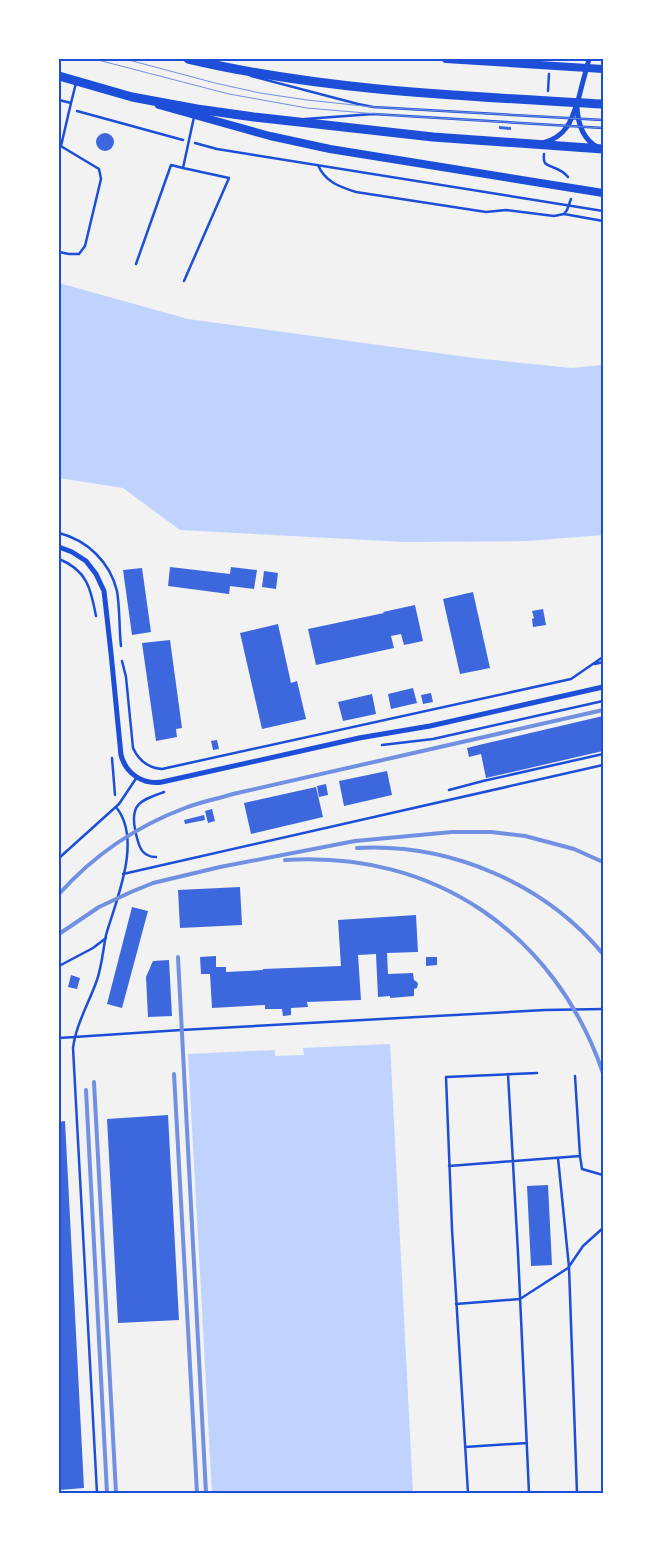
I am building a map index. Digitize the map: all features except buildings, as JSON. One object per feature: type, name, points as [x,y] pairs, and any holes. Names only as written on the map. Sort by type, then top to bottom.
[{"type":"main road","points":[[188,59],[314,82],[458,96],[603,104]]},
{"type":"main road","points":[[446,59],[603,69]]},
{"type":"main road","points":[[59,76],[195,116],[270,136],[330,149],[603,193]]},
{"type":"main road","points":[[132,97],[274,120],[425,136],[602,149]]},
{"type":"street","points":[[534,144],[555,138],[575,118],[577,102],[589,59]]},
{"type":"street","points":[[575,118],[590,142],[602,149]]},
{"type":"street","points":[[59,546],[84,559],[96,574],[103,588],[112,658],[120,750],[126,766],[137,777],[147,782],[164,782],[358,738],[430,726],[603,687]]},
{"type":"lane","points":[[188,59],[364,105],[603,120]]},
{"type":"lane","points":[[59,252],[79,254],[85,246],[101,179],[99,170],[60,145],[77,81]]},
{"type":"lane","points":[[59,100],[71,103]]},
{"type":"lane","points":[[274,120],[372,114],[603,128]]},
{"type":"lane","points":[[183,168],[195,116]]},
{"type":"lane","points":[[136,264],[170,165],[229,178],[184,281]]},
{"type":"lane","points":[[124,874],[603,765]]},
{"type":"lane","points":[[59,858],[116,807],[125,797],[137,777]]},
{"type":"lane","points":[[97,1493],[73,1048],[74,1036],[97,980],[106,938],[124,874],[128,839],[122,815],[116,807]]},
{"type":"lane","points":[[59,966],[93,948],[106,938]]},
{"type":"lane","points":[[59,1038],[545,1010],[603,1009]]},
{"type":"lane","points":[[468,1493],[456,1304],[446,1076],[537,1073]]},
{"type":"lane","points":[[508,1074],[529,1493]]},
{"type":"lane","points":[[575,1076],[582,1169],[603,1175]]},
{"type":"lane","points":[[450,1166],[580,1156]]},
{"type":"lane","points":[[558,1158],[569,1267],[577,1493]]},
{"type":"lane","points":[[456,1304],[520,1299],[569,1267],[583,1246],[603,1228]]},
{"type":"lane","points":[[465,1447],[527,1443]]},
{"type":"path","points":[[544,154],[545,163],[563,171],[571,181]]},
{"type":"path","points":[[603,211],[318,165],[328,180],[356,192],[486,212],[506,210],[554,216],[564,214],[603,221]]},
{"type":"path","points":[[564,214],[572,194]]},
{"type":"path","points":[[59,534],[89,547],[100,558],[112,576],[118,597],[121,653],[126,677],[132,745],[139,758],[155,768],[172,768],[566,680],[576,676],[603,657]]},
{"type":"path","points":[[59,559],[76,568],[86,581],[93,596],[97,622]]},
{"type":"path","points":[[593,664],[603,662]]},
{"type":"path","points":[[566,680],[567,685]]},
{"type":"path","points":[[380,745],[433,738],[603,701]]},
{"type":"path","points":[[111,752],[116,807]]},
{"type":"path","points":[[445,792],[483,781],[603,754]]},
{"type":"path","points":[[161,856],[153,858],[142,852],[137,837],[134,814],[135,809],[142,802],[169,791]]},
{"type":"water","points":[[59,283],[188,319],[474,358],[571,368],[603,365],[603,535],[528,541],[405,542],[180,530],[123,488],[59,478]]},
{"type":"water","points":[[390,1044],[413,1493],[212,1493],[188,1054],[275,1050],[275,1056],[304,1055],[303,1048]]},
{"type":"tram line","points":[[94,59],[229,94],[307,108],[603,128]]},
{"type":"tram line","points":[[125,59],[215,83],[260,93],[307,100],[373,107],[603,120]]},
{"type":"railway","points":[[59,894],[86,867],[117,843],[167,815],[191,806],[233,794],[603,710]]},
{"type":"railway","points":[[59,934],[99,907],[153,883],[220,867],[355,841],[452,832],[491,832],[525,836],[574,849],[603,862]]},
{"type":"railway","points":[[357,848],[392,848],[426,852],[493,872],[524,888],[553,907],[579,929],[603,954]]},
{"type":"railway","points":[[285,860],[339,861],[391,869],[438,886],[482,910],[521,941],[554,979],[582,1023],[603,1073]]},
{"type":"railway","points":[[178,957],[206,1493]]},
{"type":"railway","points":[[174,1074],[197,1493]]},
{"type":"railway","points":[[94,1082],[116,1493]]},
{"type":"railway","points":[[86,1090],[107,1493]]}]
